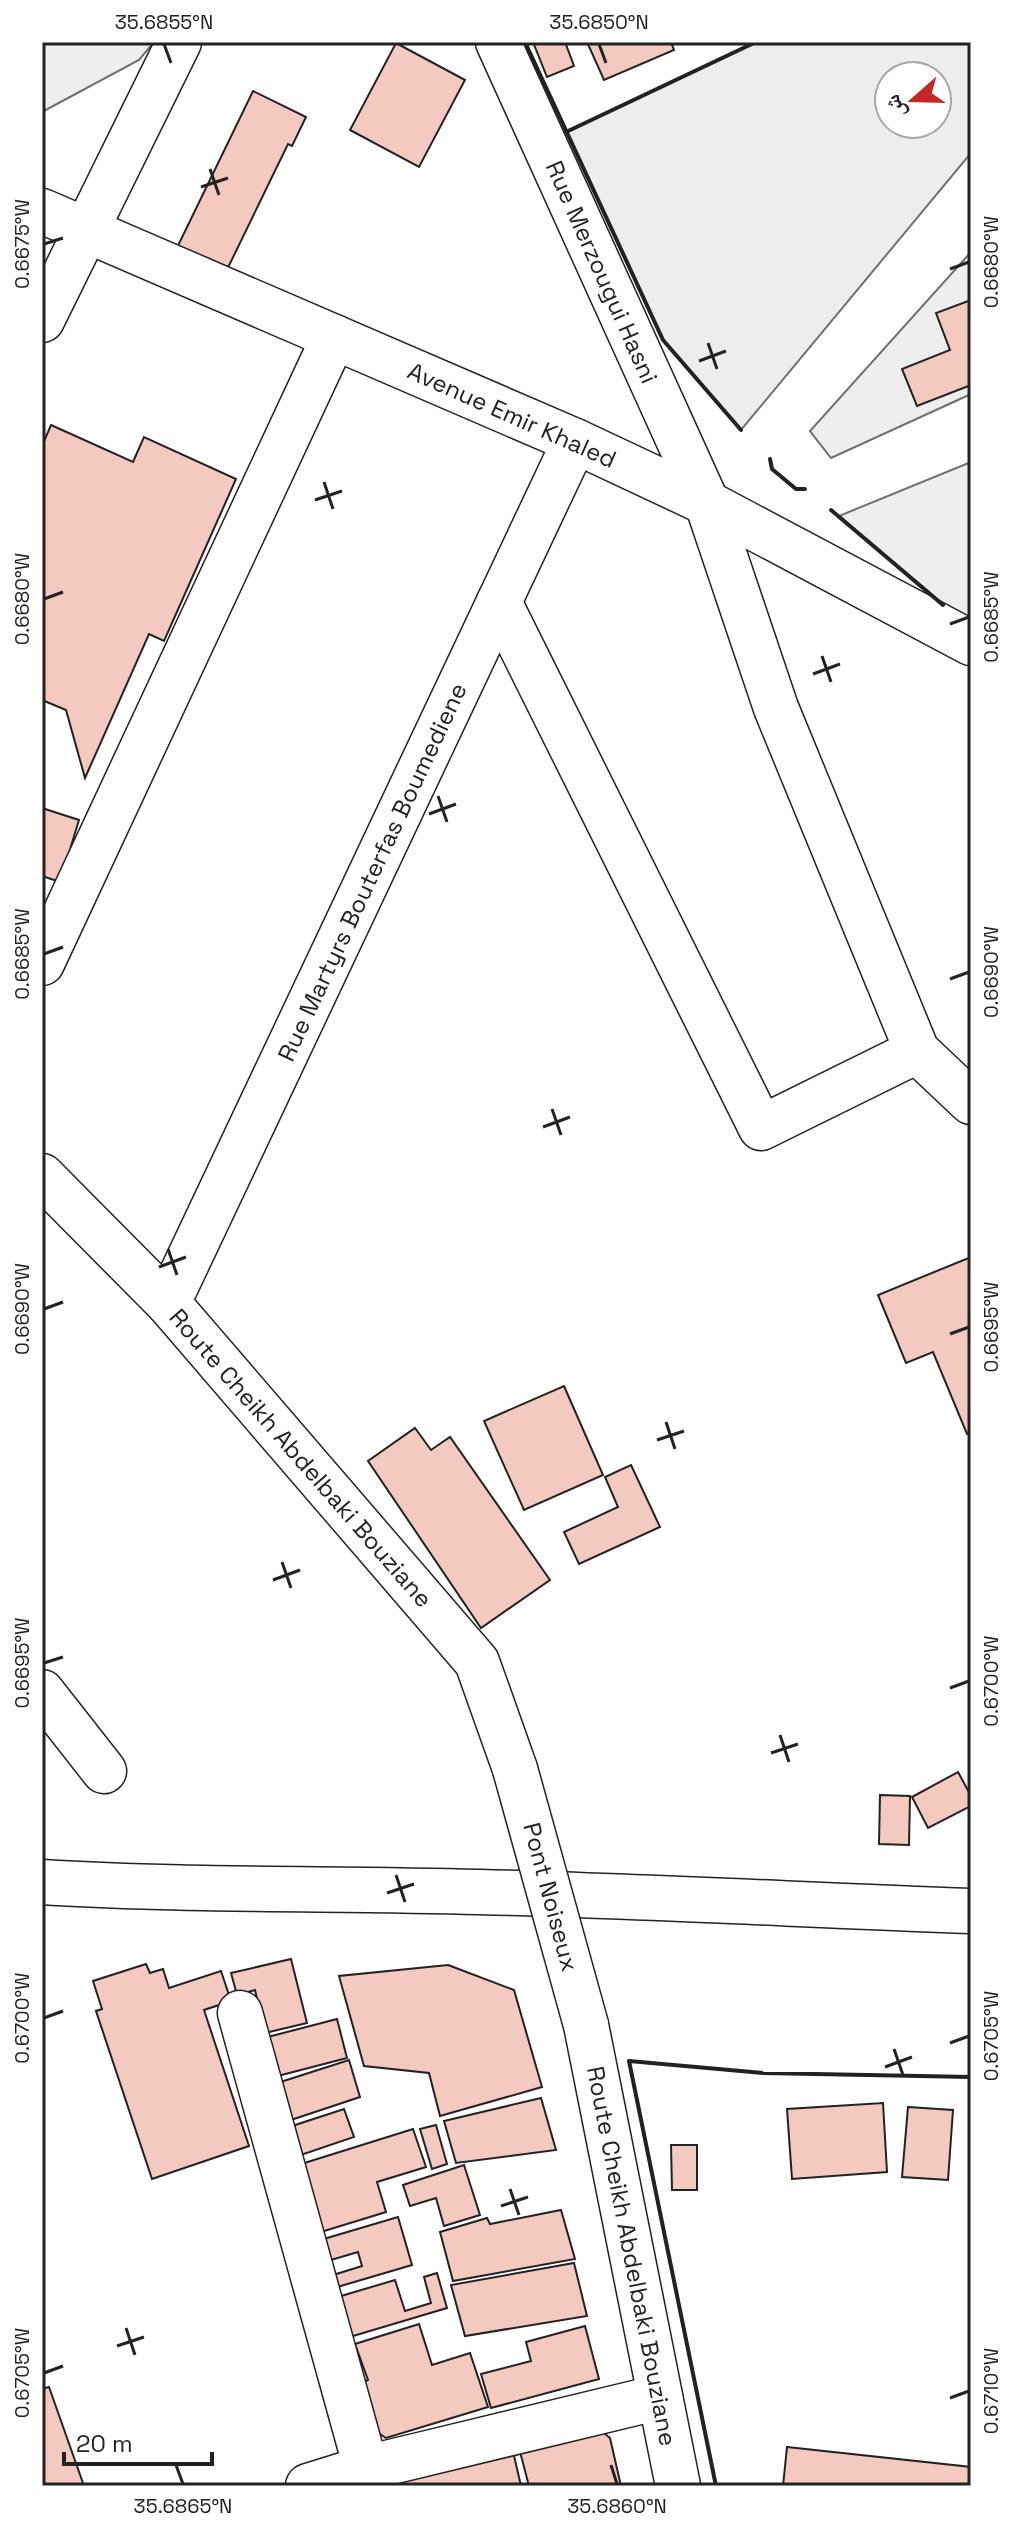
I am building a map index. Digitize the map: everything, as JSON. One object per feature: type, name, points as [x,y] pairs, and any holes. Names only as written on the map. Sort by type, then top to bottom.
[{"type":"street","points":[[42,320],[84,229],[179,42]]},
{"type":"street","name":"Rue Merzougui Hasni","points":[[498,42],[707,503],[776,708],[917,1051]]},
{"type":"street","name":"Avenue Emir Khaled","points":[[42,211],[575,441],[707,503],[971,643]]},
{"type":"street","points":[[42,963],[334,337]]},
{"type":"street","name":"Rue Martyrs Bouterfas Boumediene","points":[[168,1303],[575,441]]},
{"type":"street","points":[[499,602],[761,1128],[917,1051],[971,1102]]},
{"type":"street","name":"Route Cheikh Abdelbaki Bouziane","points":[[42,1176],[168,1303],[477,1662],[515,1769]]},
{"type":"street","points":[[42,1692],[104,1771]]},
{"type":"street","name":"Pont Noiseux","points":[[515,1769],[586,2025]]},
{"type":"street","points":[[42,1882],[138,1888],[259,1887],[585,1894],[971,1911]]},
{"type":"street","points":[[240,2013],[366,2468]]},
{"type":"street","name":"Route Cheikh Abdelbaki Bouziane","points":[[586,2025],[678,2486]]},
{"type":"street","points":[[308,2486],[366,2468],[660,2397]]},
{"type":"shaded area","points":[[42,42],[154,42],[139,60],[42,112]]},
{"type":"shaded area","points":[[757,42],[971,42],[971,153],[741,430],[663,340],[566,132]]},
{"type":"shaded area","points":[[971,252],[971,394],[831,458],[810,431]]},
{"type":"shaded area","points":[[971,462],[971,621],[951,611],[839,516]]},
{"type":"building","points":[[533,42],[565,42],[574,66],[547,77]]},
{"type":"building","points":[[587,42],[671,42],[674,50],[604,80]]},
{"type":"building","points":[[396,43],[465,80],[419,167],[350,130]]},
{"type":"building","points":[[253,91],[306,117],[292,146],[288,144],[222,280],[173,256]]},
{"type":"building","points":[[971,300],[971,385],[917,406],[902,369],[950,350],[936,313]]},
{"type":"building","points":[[51,425],[133,462],[144,437],[236,479],[164,641],[149,634],[85,778],[66,710],[42,700],[42,446]]},
{"type":"building","points":[[42,808],[79,820],[60,882],[42,876]]},
{"type":"building","points":[[971,1257],[971,1432],[967,1434],[933,1352],[906,1363],[878,1295]]},
{"type":"building","points":[[564,1386],[603,1475],[524,1510],[484,1421]]},
{"type":"building","points":[[415,1428],[431,1450],[450,1437],[550,1580],[481,1628],[368,1461]]},
{"type":"building","points":[[631,1465],[660,1527],[579,1564],[564,1532],[618,1507],[605,1477]]},
{"type":"building","points":[[958,1772],[971,1796],[971,1806],[928,1828],[912,1797]]},
{"type":"building","points":[[880,1795],[910,1796],[909,1845],[879,1844]]},
{"type":"building","points":[[291,1959],[307,2023],[265,2033],[255,1990],[237,1995],[231,1973]]},
{"type":"building","points":[[146,1964],[150,1973],[163,1969],[169,1988],[221,1971],[231,2001],[204,2010],[249,2146],[152,2179],[96,2011],[102,2009],[93,1981]]},
{"type":"building","points":[[448,1965],[514,1990],[542,2087],[440,2116],[429,2073],[364,2066],[339,1976]]},
{"type":"building","points":[[337,2019],[347,2058],[270,2078],[260,2039]]},
{"type":"building","points":[[349,2060],[360,2097],[276,2125],[265,2087]]},
{"type":"building","points":[[541,2098],[556,2150],[456,2163],[444,2121]]},
{"type":"building","points":[[883,2103],[887,2172],[792,2179],[787,2109]]},
{"type":"building","points":[[908,2107],[953,2110],[948,2180],[902,2177]]},
{"type":"building","points":[[344,2109],[354,2137],[292,2158],[283,2129]]},
{"type":"building","points":[[436,2125],[447,2164],[432,2169],[420,2129]]},
{"type":"building","points":[[413,2129],[426,2167],[377,2182],[386,2212],[308,2236],[298,2165]]},
{"type":"building","points":[[671,2145],[697,2145],[697,2190],[672,2190]]},
{"type":"building","points":[[464,2165],[480,2215],[444,2226],[436,2198],[410,2206],[403,2185]]},
{"type":"building","points":[[561,2210],[575,2259],[453,2281],[440,2232],[487,2218],[490,2224]]},
{"type":"building","points":[[398,2217],[412,2265],[334,2288],[330,2276],[362,2266],[358,2252],[324,2262],[317,2241]]},
{"type":"building","points":[[574,2263],[587,2316],[465,2336],[451,2285]]},
{"type":"building","points":[[437,2273],[447,2308],[343,2339],[331,2299],[395,2280],[405,2311],[431,2303],[424,2277]]},
{"type":"building","points":[[419,2324],[432,2365],[470,2353],[488,2407],[386,2438],[369,2427],[360,2384],[368,2380],[355,2344]]},
{"type":"building","points":[[585,2326],[599,2379],[491,2408],[481,2374],[531,2361],[526,2342]]},
{"type":"building","points":[[49,2387],[84,2486],[42,2486],[42,2389]]},
{"type":"building","points":[[593,2424],[610,2438],[621,2486],[529,2486],[518,2444]]},
{"type":"building","points":[[512,2447],[521,2486],[340,2486]]},
{"type":"building","points":[[787,2447],[971,2467],[971,2486],[783,2486]]},
{"type":"wall","points":[[525,42],[663,340],[741,430]]},
{"type":"wall","points":[[566,132],[756,42]]},
{"type":"wall","points":[[770,459],[772,469],[796,489],[805,489]]},
{"type":"wall","points":[[831,510],[943,605]]},
{"type":"wall","points":[[716,2486],[629,2061],[763,2073],[971,2077]]}]
